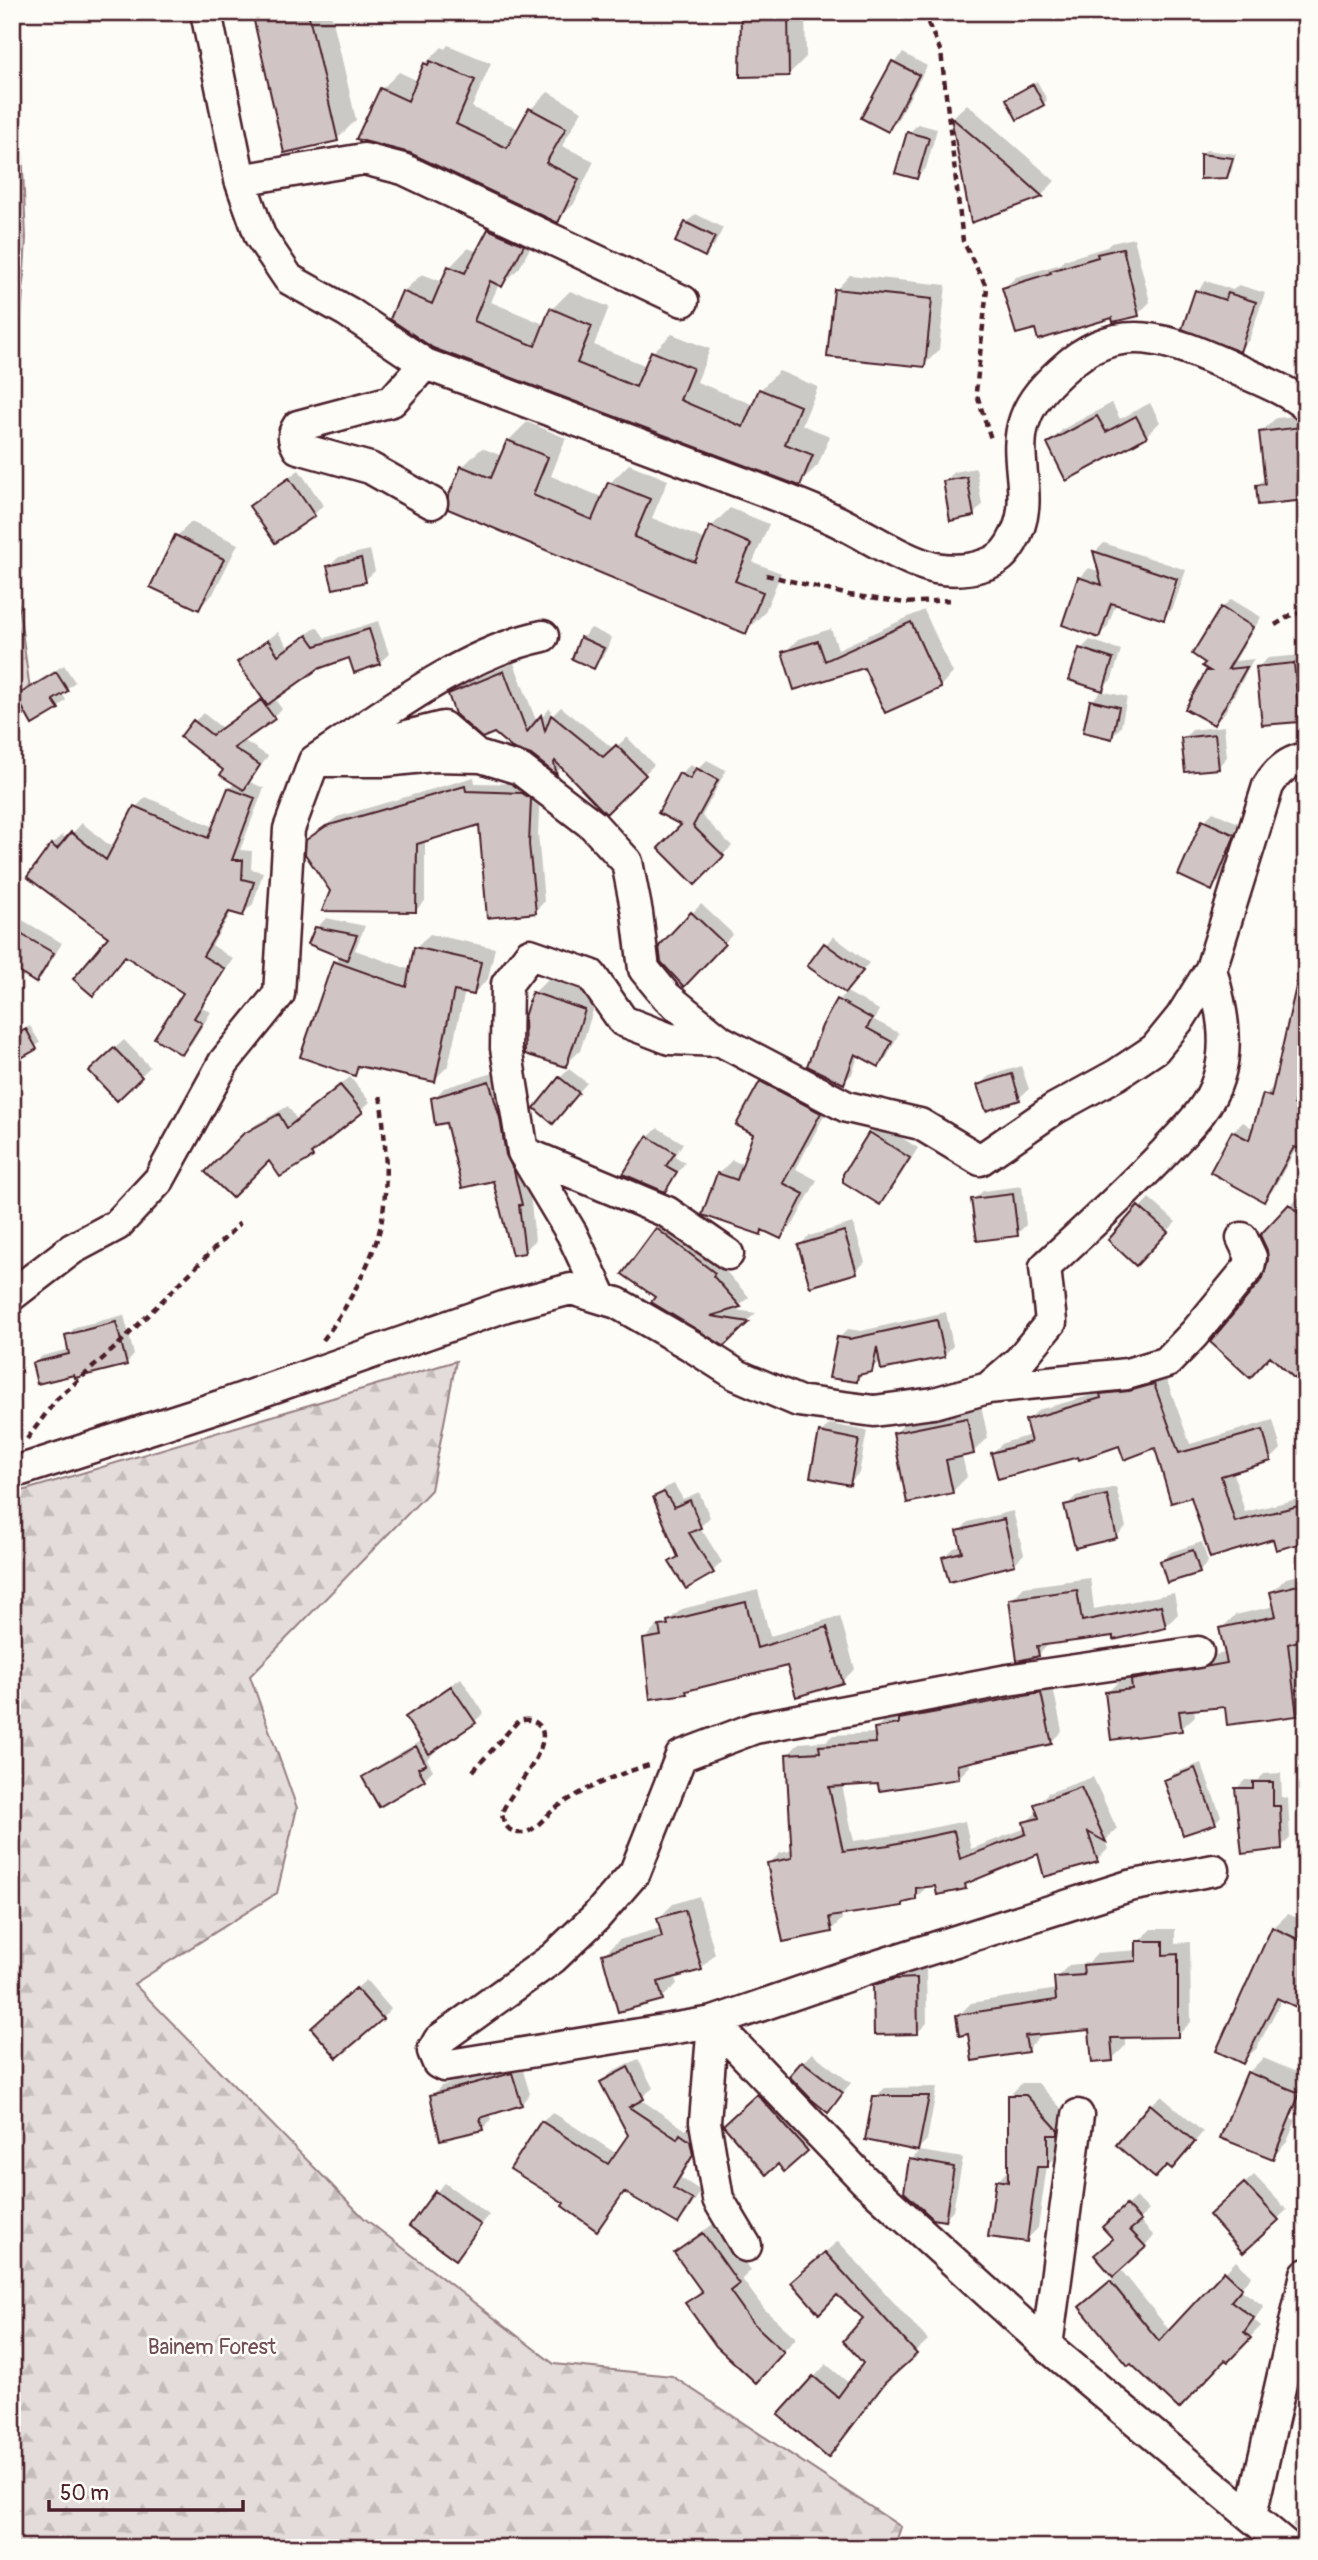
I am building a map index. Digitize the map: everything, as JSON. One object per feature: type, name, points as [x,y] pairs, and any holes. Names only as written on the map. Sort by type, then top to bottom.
[{"type":"street","points":[[206,12],[240,180],[260,236],[289,279],[348,312],[425,364],[827,516],[934,568],[970,569],[987,565],[1003,556],[1020,529],[1025,506],[1020,450],[1024,421],[1032,403],[1044,387],[1074,359],[1094,346],[1137,338],[1182,345],[1259,380],[1306,406]]},
{"type":"street","points":[[240,180],[364,159],[403,169],[683,301]]},
{"type":"street","points":[[425,364],[392,401],[298,426],[294,440],[298,448],[370,468],[432,503]]},
{"type":"street","points":[[12,1295],[72,1249],[117,1225],[159,1180],[224,1062],[279,994],[289,830],[314,761],[428,685],[519,641],[543,636]]},
{"type":"street","points":[[314,761],[443,727],[478,757],[520,769],[547,787],[593,825],[627,862],[644,969],[667,998],[721,1041],[847,1107],[920,1124],[980,1160],[1054,1109],[1116,1075],[1155,1049],[1181,1017],[1211,969],[1268,786],[1282,768],[1306,758]]},
{"type":"street","points":[[601,1298],[572,1234],[523,1152],[506,1048],[507,984],[530,954],[591,975],[623,1021],[670,1039],[721,1041]]},
{"type":"street","points":[[988,1388],[1019,1361],[1051,1322],[1045,1267],[1136,1182],[1199,1115],[1212,1092],[1218,1080],[1224,1043],[1222,1005],[1211,969]]},
{"type":"street","points":[[523,1152],[667,1212],[728,1254]]},
{"type":"street","points":[[12,1473],[506,1306],[571,1289],[617,1303],[737,1375],[798,1401],[874,1411],[934,1403],[988,1388],[1127,1374],[1167,1363],[1194,1334],[1249,1266],[1251,1257],[1242,1238]]},
{"type":"street","points":[[1198,1652],[1008,1680],[755,1728],[681,1756],[635,1872],[596,1917],[553,1958],[439,2040],[433,2051],[438,2063],[450,2065],[713,2022],[864,1970],[1129,1886],[1214,1870]]},
{"type":"street","points":[[713,2022],[705,2122],[718,2199],[746,2246]]},
{"type":"street","points":[[713,2022],[864,2180],[1047,2346],[1289,2548]]},
{"type":"street","points":[[1047,2346],[1078,2115]]},
{"type":"street","points":[[1251,2515],[1306,2274]]},
{"type":"path","points":[[923,12],[941,52],[963,241],[987,288],[976,391],[996,454]]},
{"type":"path","points":[[766,575],[849,595],[905,603],[962,599]]},
{"type":"path","points":[[1275,625],[1291,615],[1306,612]]},
{"type":"path","points":[[290,1381],[331,1330],[365,1271],[382,1220],[386,1146],[380,1094]]},
{"type":"path","points":[[24,1444],[56,1400],[118,1345],[240,1223]]},
{"type":"path","points":[[473,1771],[518,1721],[527,1719],[542,1728],[544,1737],[541,1745],[525,1778],[502,1813],[505,1826],[510,1831],[524,1833],[594,1784],[681,1756]]},
{"type":"green space","points":[[12,12],[16,12],[26,238],[12,471]]},
{"type":"green space","points":[[12,557],[32,705],[12,730]]},
{"type":"green space","name":"Bainem Forest","points":[[456,1361],[431,1490],[250,1676],[297,1808],[277,1893],[134,1984],[364,2218],[554,2364],[672,2376],[901,2527],[894,2548],[12,2548],[12,1494]]},
{"type":"building","points":[[252,12],[308,12],[338,141],[284,153]]},
{"type":"building","points":[[741,12],[788,12],[789,76],[740,77]]},
{"type":"building","points":[[430,61],[475,80],[456,124],[507,148],[529,108],[566,128],[546,163],[579,179],[558,223],[410,153],[356,139],[380,88],[408,101],[424,63],[428,65]]},
{"type":"building","points":[[892,61],[919,75],[888,132],[861,118]]},
{"type":"building","points":[[1033,84],[1044,105],[1017,120],[1006,99]]},
{"type":"building","points":[[951,117],[1012,169],[1043,197],[971,223]]},
{"type":"building","points":[[907,132],[929,138],[917,179],[895,173]]},
{"type":"building","points":[[1200,154],[1233,158],[1227,178],[1200,179]]},
{"type":"building","points":[[685,222],[715,237],[705,257],[675,242]]},
{"type":"building","points":[[488,229],[524,245],[502,287],[490,281],[474,321],[535,346],[550,308],[592,326],[577,363],[636,387],[651,351],[693,368],[680,400],[743,427],[759,389],[800,406],[785,444],[813,455],[800,486],[433,348],[390,319],[402,291],[432,304],[448,266],[465,273]]},
{"type":"building","points":[[1123,248],[1139,316],[1113,322],[1112,318],[1038,340],[1035,329],[1016,334],[1002,288],[1098,257],[1097,254]]},
{"type":"building","points":[[834,289],[932,299],[925,367],[827,357]]},
{"type":"building","points":[[1195,290],[1225,300],[1228,293],[1256,302],[1240,352],[1182,329]]},
{"type":"building","points":[[1097,416],[1106,432],[1136,416],[1147,437],[1066,481],[1047,443]]},
{"type":"building","points":[[1301,427],[1306,468],[1306,500],[1258,505],[1256,485],[1265,484],[1259,432]]},
{"type":"building","points":[[507,440],[548,457],[533,495],[592,520],[608,482],[650,499],[634,537],[695,562],[710,526],[751,544],[735,581],[763,592],[746,634],[448,509],[448,497],[461,466],[491,478]]},
{"type":"building","points":[[967,477],[974,516],[950,521],[943,481]]},
{"type":"building","points":[[289,478],[315,516],[275,543],[249,506]]},
{"type":"building","points":[[175,535],[224,559],[199,610],[150,587]]},
{"type":"building","points":[[1093,551],[1177,579],[1164,620],[1111,603],[1099,638],[1062,625],[1078,577],[1102,585]]},
{"type":"building","points":[[361,558],[366,582],[333,589],[327,566]]},
{"type":"building","points":[[1221,607],[1253,627],[1228,669],[1247,667],[1214,725],[1185,709],[1206,671],[1210,671],[1202,666],[1205,663],[1192,654]]},
{"type":"building","points":[[911,622],[941,688],[885,713],[864,668],[794,690],[782,652],[818,641],[825,661]]},
{"type":"building","points":[[369,629],[380,664],[354,673],[349,658],[318,669],[267,705],[237,662],[268,640],[278,655],[307,635],[315,646]]},
{"type":"building","points":[[580,637],[604,648],[594,669],[572,659]]},
{"type":"building","points":[[1079,648],[1113,659],[1103,691],[1069,680]]},
{"type":"building","points":[[1294,663],[1299,722],[1262,725],[1256,667]]},
{"type":"building","points":[[504,671],[527,732],[541,715],[545,731],[551,715],[603,757],[616,745],[646,775],[606,814],[555,761],[557,775],[531,755],[512,748],[494,733],[482,738],[455,714],[448,694]]},
{"type":"building","points":[[56,672],[68,691],[53,700],[59,709],[32,725],[16,696]]},
{"type":"building","points":[[261,700],[275,719],[234,748],[260,765],[244,790],[220,775],[223,770],[180,737],[193,720],[212,735]]},
{"type":"building","points":[[1090,700],[1119,707],[1112,739],[1083,732]]},
{"type":"building","points":[[1215,734],[1219,769],[1185,772],[1181,738]]},
{"type":"building","points":[[696,768],[718,780],[693,826],[724,856],[695,885],[658,848],[681,825],[658,813],[679,773],[690,779]]},
{"type":"building","points":[[465,786],[466,791],[522,793],[531,799],[529,844],[536,913],[487,918],[479,825],[417,844],[416,912],[322,911],[330,891],[305,854],[306,840],[326,826]]},
{"type":"building","points":[[228,788],[255,798],[232,860],[243,860],[242,879],[254,882],[243,916],[229,912],[203,956],[225,969],[194,1018],[202,1023],[182,1055],[154,1038],[183,993],[125,956],[93,996],[73,979],[108,937],[27,877],[51,844],[57,849],[71,832],[106,860],[134,806],[208,838]]},
{"type":"building","points":[[1202,820],[1235,835],[1212,891],[1178,875]]},
{"type":"building","points":[[691,912],[725,944],[684,987],[661,962],[659,946]]},
{"type":"building","points":[[315,927],[357,935],[347,960],[308,944]]},
{"type":"building","points":[[12,929],[54,953],[36,983],[12,968]]},
{"type":"building","points":[[824,943],[863,971],[845,993],[807,966]]},
{"type":"building","points":[[414,947],[481,962],[474,995],[454,991],[435,1082],[358,1066],[355,1076],[300,1057],[333,961],[406,987]]},
{"type":"building","points":[[1297,982],[1306,983],[1306,1054],[1294,1104],[1306,1108],[1306,1151],[1294,1147],[1264,1202],[1210,1172],[1232,1131],[1249,1140],[1263,1094],[1271,1097]]},
{"type":"building","points":[[532,992],[585,1010],[566,1067],[525,1054],[524,1017]]},
{"type":"building","points":[[837,999],[872,1019],[867,1028],[892,1042],[879,1067],[855,1054],[844,1084],[807,1066],[822,1026]]},
{"type":"building","points":[[26,1029],[37,1049],[12,1063],[12,1037]]},
{"type":"building","points":[[114,1048],[142,1077],[117,1101],[89,1071]]},
{"type":"building","points":[[1012,1074],[1020,1100],[986,1111],[977,1085]]},
{"type":"building","points":[[559,1077],[579,1093],[553,1124],[534,1108]]},
{"type":"building","points":[[489,1081],[500,1118],[506,1155],[514,1171],[522,1205],[519,1205],[525,1253],[512,1255],[493,1181],[462,1188],[446,1123],[435,1125],[431,1098]]},
{"type":"building","points":[[760,1081],[821,1113],[783,1183],[804,1194],[781,1239],[762,1230],[761,1235],[702,1215],[717,1173],[737,1180],[753,1134],[736,1125]]},
{"type":"building","points":[[340,1085],[363,1112],[311,1154],[313,1157],[280,1177],[269,1161],[232,1198],[205,1172],[243,1134],[279,1114],[287,1128]]},
{"type":"building","points":[[869,1132],[910,1158],[880,1205],[843,1182],[843,1174]]},
{"type":"building","points":[[647,1136],[675,1153],[666,1166],[677,1172],[665,1192],[623,1174]]},
{"type":"building","points":[[1013,1194],[1018,1236],[977,1241],[971,1199]]},
{"type":"building","points":[[1289,1204],[1306,1220],[1306,1367],[1295,1379],[1270,1356],[1250,1378],[1210,1342],[1263,1278],[1268,1260],[1260,1235]]},
{"type":"building","points":[[1138,1206],[1168,1232],[1136,1266],[1108,1240]]},
{"type":"building","points":[[656,1228],[715,1273],[713,1276],[741,1307],[711,1316],[749,1322],[724,1346],[651,1302],[655,1297],[622,1274]]},
{"type":"building","points":[[844,1231],[857,1273],[810,1287],[798,1245]]},
{"type":"building","points":[[937,1320],[945,1357],[881,1370],[877,1347],[872,1372],[858,1375],[857,1382],[829,1378],[837,1337],[850,1339]]},
{"type":"building","points":[[116,1322],[127,1365],[37,1384],[32,1363],[69,1354],[65,1335]]},
{"type":"building","points":[[1154,1384],[1179,1453],[1263,1430],[1271,1461],[1221,1476],[1235,1522],[1306,1504],[1306,1542],[1276,1550],[1273,1539],[1210,1558],[1191,1497],[1171,1503],[1155,1448],[1124,1460],[1119,1446],[1079,1460],[1078,1457],[998,1479],[991,1453],[1031,1442],[1025,1420],[1101,1398],[1100,1394],[1129,1391]]},
{"type":"building","points":[[967,1418],[974,1454],[946,1460],[953,1493],[907,1503],[893,1433]]},
{"type":"building","points":[[819,1432],[859,1440],[850,1485],[810,1477]]},
{"type":"building","points":[[664,1492],[674,1507],[690,1500],[701,1528],[689,1533],[714,1573],[686,1589],[669,1562],[678,1557],[653,1497]]},
{"type":"building","points":[[1107,1495],[1117,1538],[1075,1548],[1064,1505]]},
{"type":"building","points":[[1004,1519],[1015,1565],[949,1582],[942,1557],[962,1552],[957,1531]]},
{"type":"building","points":[[1193,1550],[1200,1573],[1167,1583],[1160,1561]]},
{"type":"building","points":[[1306,1583],[1306,1639],[1288,1644],[1297,1716],[1227,1725],[1225,1707],[1179,1711],[1182,1731],[1111,1740],[1105,1692],[1132,1689],[1131,1680],[1227,1663],[1219,1628],[1276,1616],[1270,1592]]},
{"type":"building","points":[[1077,1590],[1082,1621],[1161,1605],[1166,1628],[1113,1640],[1113,1636],[1037,1646],[1039,1656],[1017,1661],[1009,1599]]},
{"type":"building","points":[[746,1602],[757,1648],[827,1627],[843,1683],[796,1697],[787,1666],[686,1691],[687,1694],[650,1699],[643,1639],[661,1636],[659,1626],[668,1625],[667,1621]]},
{"type":"building","points":[[451,1686],[476,1723],[429,1754],[405,1717]]},
{"type":"building","points":[[1041,1693],[1052,1744],[957,1765],[959,1779],[879,1791],[878,1784],[829,1787],[843,1851],[889,1845],[954,1831],[960,1859],[1026,1834],[1023,1822],[1039,1818],[1034,1804],[1081,1787],[1106,1842],[1088,1832],[1098,1862],[1044,1877],[1038,1854],[965,1884],[966,1889],[937,1895],[935,1886],[916,1888],[916,1900],[903,1903],[903,1906],[829,1917],[832,1932],[783,1942],[767,1863],[792,1858],[786,1754],[820,1752],[819,1746],[876,1743],[874,1728],[899,1724],[899,1719]]},
{"type":"building","points":[[416,1746],[426,1764],[418,1768],[425,1780],[379,1807],[362,1777]]},
{"type":"building","points":[[1195,1768],[1216,1824],[1183,1835],[1164,1780]]},
{"type":"building","points":[[1253,1782],[1273,1782],[1273,1806],[1280,1806],[1282,1849],[1242,1854],[1235,1788],[1253,1788]]},
{"type":"building","points":[[685,1910],[702,1970],[658,1982],[663,2000],[618,2012],[602,1954],[662,1937],[657,1918]]},
{"type":"building","points":[[1272,1927],[1306,1943],[1306,1991],[1298,2008],[1277,1998],[1243,2064],[1216,2051]]},
{"type":"building","points":[[1136,1941],[1163,1941],[1163,1955],[1178,1954],[1178,2037],[1111,2038],[1113,2061],[1092,2063],[1089,2030],[1025,2036],[1028,2052],[972,2061],[968,2034],[959,2036],[956,2015],[1056,2000],[1054,1977],[1084,1975],[1083,1965],[1136,1961]]},
{"type":"building","points":[[917,1978],[918,2034],[874,2035],[873,1985],[895,1979]]},
{"type":"building","points":[[356,1988],[383,2019],[337,2058],[311,2028]]},
{"type":"building","points":[[802,2061],[843,2093],[828,2113],[789,2076]]},
{"type":"building","points":[[628,2067],[644,2099],[629,2107],[677,2139],[680,2134],[690,2141],[693,2155],[673,2188],[693,2200],[678,2224],[624,2192],[597,2231],[562,2206],[564,2203],[510,2169],[541,2121],[608,2164],[628,2135],[600,2082]]},
{"type":"building","points":[[1247,2072],[1300,2093],[1273,2159],[1220,2138]]},
{"type":"building","points":[[512,2073],[522,2105],[480,2118],[483,2130],[440,2140],[430,2095]]},
{"type":"building","points":[[757,2094],[808,2151],[784,2172],[778,2164],[766,2175],[723,2125]]},
{"type":"building","points":[[1008,2095],[1026,2095],[1058,2130],[1058,2135],[1048,2135],[1048,2167],[1037,2167],[1027,2242],[988,2237],[996,2180],[1008,2182]]},
{"type":"building","points":[[873,2096],[929,2096],[918,2151],[865,2140]]},
{"type":"building","points":[[1150,2104],[1195,2142],[1172,2169],[1167,2165],[1155,2178],[1116,2145]]},
{"type":"building","points":[[909,2159],[954,2167],[945,2221],[933,2219],[904,2192]]},
{"type":"building","points":[[1244,2183],[1279,2220],[1243,2253],[1209,2215]]},
{"type":"building","points":[[435,2191],[481,2225],[456,2260],[409,2226]]},
{"type":"building","points":[[1126,2205],[1141,2221],[1130,2230],[1146,2247],[1113,2277],[1094,2255],[1113,2239],[1102,2227]]},
{"type":"building","points":[[703,2233],[739,2284],[730,2291],[752,2322],[784,2352],[756,2383],[716,2346],[685,2303],[702,2292],[674,2253]]},
{"type":"building","points":[[825,2252],[917,2354],[885,2383],[828,2458],[778,2415],[813,2376],[838,2397],[863,2363],[843,2341],[863,2318],[837,2295],[819,2314],[791,2282]]},
{"type":"building","points":[[1224,2271],[1242,2288],[1231,2301],[1254,2318],[1244,2332],[1251,2338],[1228,2362],[1225,2360],[1179,2409],[1131,2364],[1128,2366],[1079,2307],[1110,2281],[1159,2341]]}]
